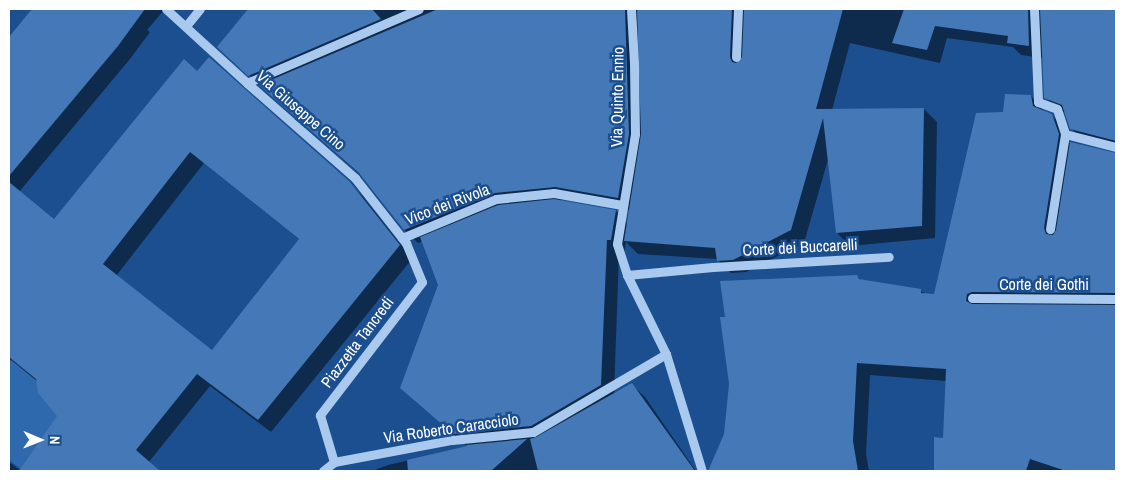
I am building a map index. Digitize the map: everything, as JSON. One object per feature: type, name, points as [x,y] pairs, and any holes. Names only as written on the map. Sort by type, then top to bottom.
[{"type":"street","name":"Via Giuseppe Cino","points":[[166,9],[247,84],[355,178],[404,241]]},
{"type":"street","points":[[186,26],[200,9]]},
{"type":"street","points":[[247,84],[419,9]]},
{"type":"street","name":"Via Quinto Ennio","points":[[627,275],[617,244],[635,134],[631,9]]},
{"type":"street","points":[[736,57],[738,9]]},
{"type":"street","points":[[1034,9],[1038,102],[1057,109],[1065,134],[1050,229]]},
{"type":"street","points":[[1065,134],[1116,147]]},
{"type":"street","name":"Vico dei Rivola","points":[[404,241],[496,200],[554,193],[622,205]]},
{"type":"street","name":"Piazzetta Tancredi","points":[[334,462],[320,415],[422,282],[404,241]]},
{"type":"street","name":"Corte dei Buccarelli","points":[[627,275],[713,266],[889,257]]},
{"type":"street","points":[[627,275],[666,354],[702,471]]},
{"type":"street","name":"Corte dei Gothi","points":[[972,298],[1116,299]]},
{"type":"street","name":"Via Roberto Caracciolo","points":[[323,471],[334,462],[452,440],[534,432],[666,354]]},
{"type":"shaded area","points":[[9,357],[40,383],[93,416],[21,469],[9,460]]},
{"type":"building","points":[[32,9],[145,9],[118,46],[9,176],[9,37]]},
{"type":"building","points":[[248,9],[372,9],[381,19],[248,76],[217,47]]},
{"type":"building","points":[[438,9],[625,9],[629,134],[618,198],[555,187],[495,193],[404,230],[359,173],[259,85]]},
{"type":"building","points":[[637,9],[732,9],[730,57],[732,62],[736,63],[742,57],[744,9],[843,9],[816,109],[924,108],[922,226],[836,233],[823,118],[791,230],[733,260],[717,261],[715,248],[624,241],[641,134]]},
{"type":"building","points":[[904,9],[1028,9],[1029,46],[1007,43],[1008,36],[935,26],[927,50],[892,43]]},
{"type":"building","points":[[1040,9],[1116,9],[1116,141],[1070,129],[1062,105],[1044,98]]},
{"type":"building","points":[[209,57],[350,182],[400,245],[258,420],[197,374],[136,450],[160,471],[19,471],[57,416],[38,393],[36,379],[9,357],[9,182],[54,219],[184,59],[197,71]],"holes":[[[190,152],[299,239],[212,350],[103,264]]]},
{"type":"building","points":[[1005,94],[1031,95],[1033,106],[1052,114],[1059,134],[1044,228],[1046,234],[1053,235],[1056,230],[1070,142],[1116,153],[1116,293],[972,292],[967,294],[966,301],[972,304],[1116,305],[1116,471],[1066,471],[1030,459],[1026,471],[934,471],[934,437],[943,438],[946,369],[857,363],[853,441],[858,471],[708,471],[724,434],[729,384],[720,317],[725,317],[720,281],[857,275],[859,279],[921,289],[921,293],[934,294],[976,113],[1003,112]]},
{"type":"building","points":[[554,199],[616,210],[611,240],[607,240],[601,385],[531,426],[453,434],[400,388],[438,285],[420,237],[498,205]]},
{"type":"building","points":[[632,383],[695,471],[538,471],[530,439]]},
{"type":"building","points":[[527,439],[491,471],[408,471],[407,460],[466,445]]}]
